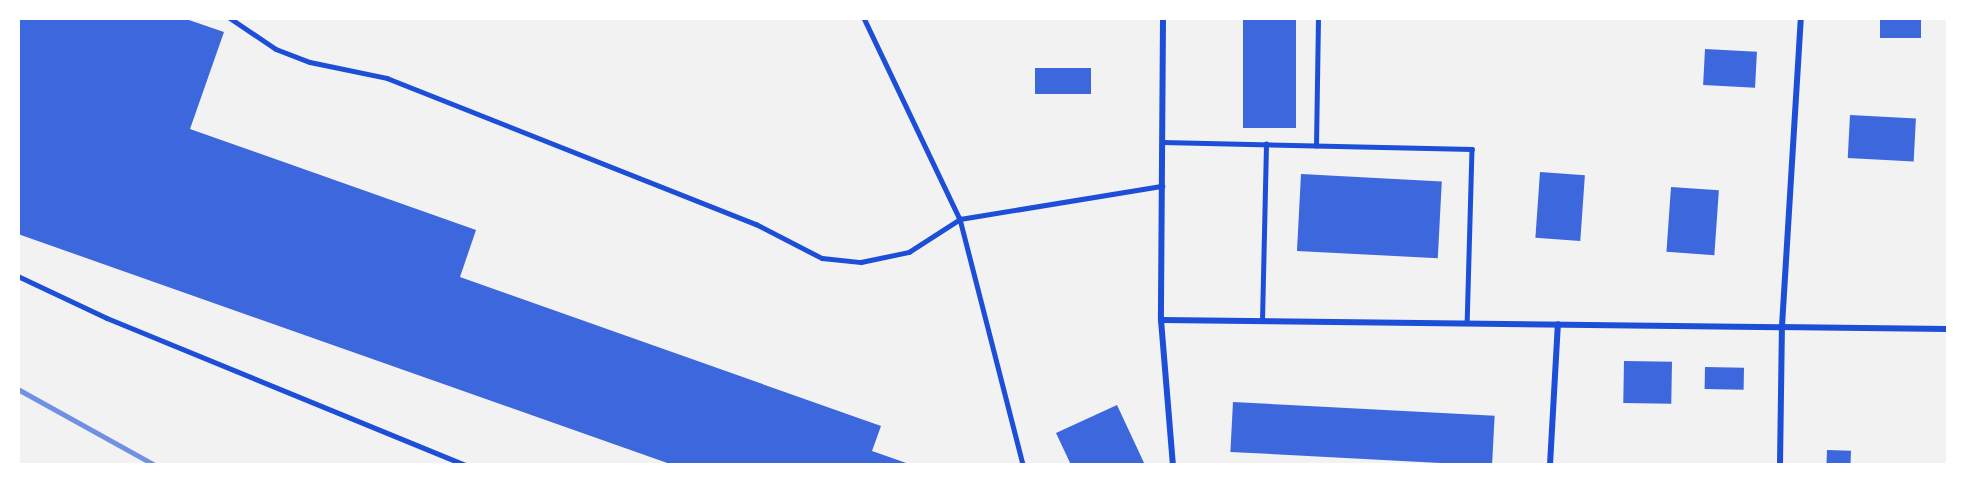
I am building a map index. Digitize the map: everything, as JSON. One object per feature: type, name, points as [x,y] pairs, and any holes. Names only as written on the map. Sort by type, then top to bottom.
[{"type":"street","points":[[1162,18],[1161,320],[1173,465]]},
{"type":"street","points":[[1780,465],[1782,326],[1801,18]]},
{"type":"street","points":[[1161,320],[1948,328]]},
{"type":"street","points":[[1550,465],[1558,324]]},
{"type":"lane","points":[[230,18],[276,49],[310,62],[387,78],[756,224],[822,258],[861,262],[909,252],[960,219],[1162,186]]},
{"type":"lane","points":[[864,18],[960,219],[1023,465]]},
{"type":"lane","points":[[1316,146],[1318,18]]},
{"type":"lane","points":[[1162,142],[1472,149],[1467,323]]},
{"type":"lane","points":[[1262,321],[1266,144]]},
{"type":"lane","points":[[18,276],[107,318],[466,465]]},
{"type":"building","points":[[18,18],[183,18],[224,32],[190,129],[476,230],[460,277],[881,426],[872,451],[912,465],[673,465],[18,234]]},
{"type":"building","points":[[1243,18],[1296,18],[1296,128],[1243,128]]},
{"type":"building","points":[[1880,18],[1921,18],[1921,38],[1880,38]]},
{"type":"building","points":[[1705,49],[1757,52],[1755,88],[1703,85]]},
{"type":"building","points":[[1035,68],[1091,68],[1091,94],[1035,94]]},
{"type":"building","points":[[1850,115],[1916,118],[1914,161],[1848,158]]},
{"type":"building","points":[[1540,172],[1585,175],[1580,241],[1535,238]]},
{"type":"building","points":[[1301,174],[1442,181],[1438,258],[1297,251]]},
{"type":"building","points":[[1671,187],[1719,190],[1714,255],[1666,252]]},
{"type":"building","points":[[1624,361],[1672,362],[1671,404],[1623,403]]},
{"type":"building","points":[[1705,367],[1744,368],[1744,390],[1705,389]]},
{"type":"building","points":[[1233,402],[1495,416],[1492,465],[1230,452]]},
{"type":"building","points":[[1117,405],[1145,465],[1071,465],[1056,433]]},
{"type":"building","points":[[1827,450],[1851,451],[1850,465],[1826,465]]},
{"type":"railway","points":[[18,389],[155,465]]}]
